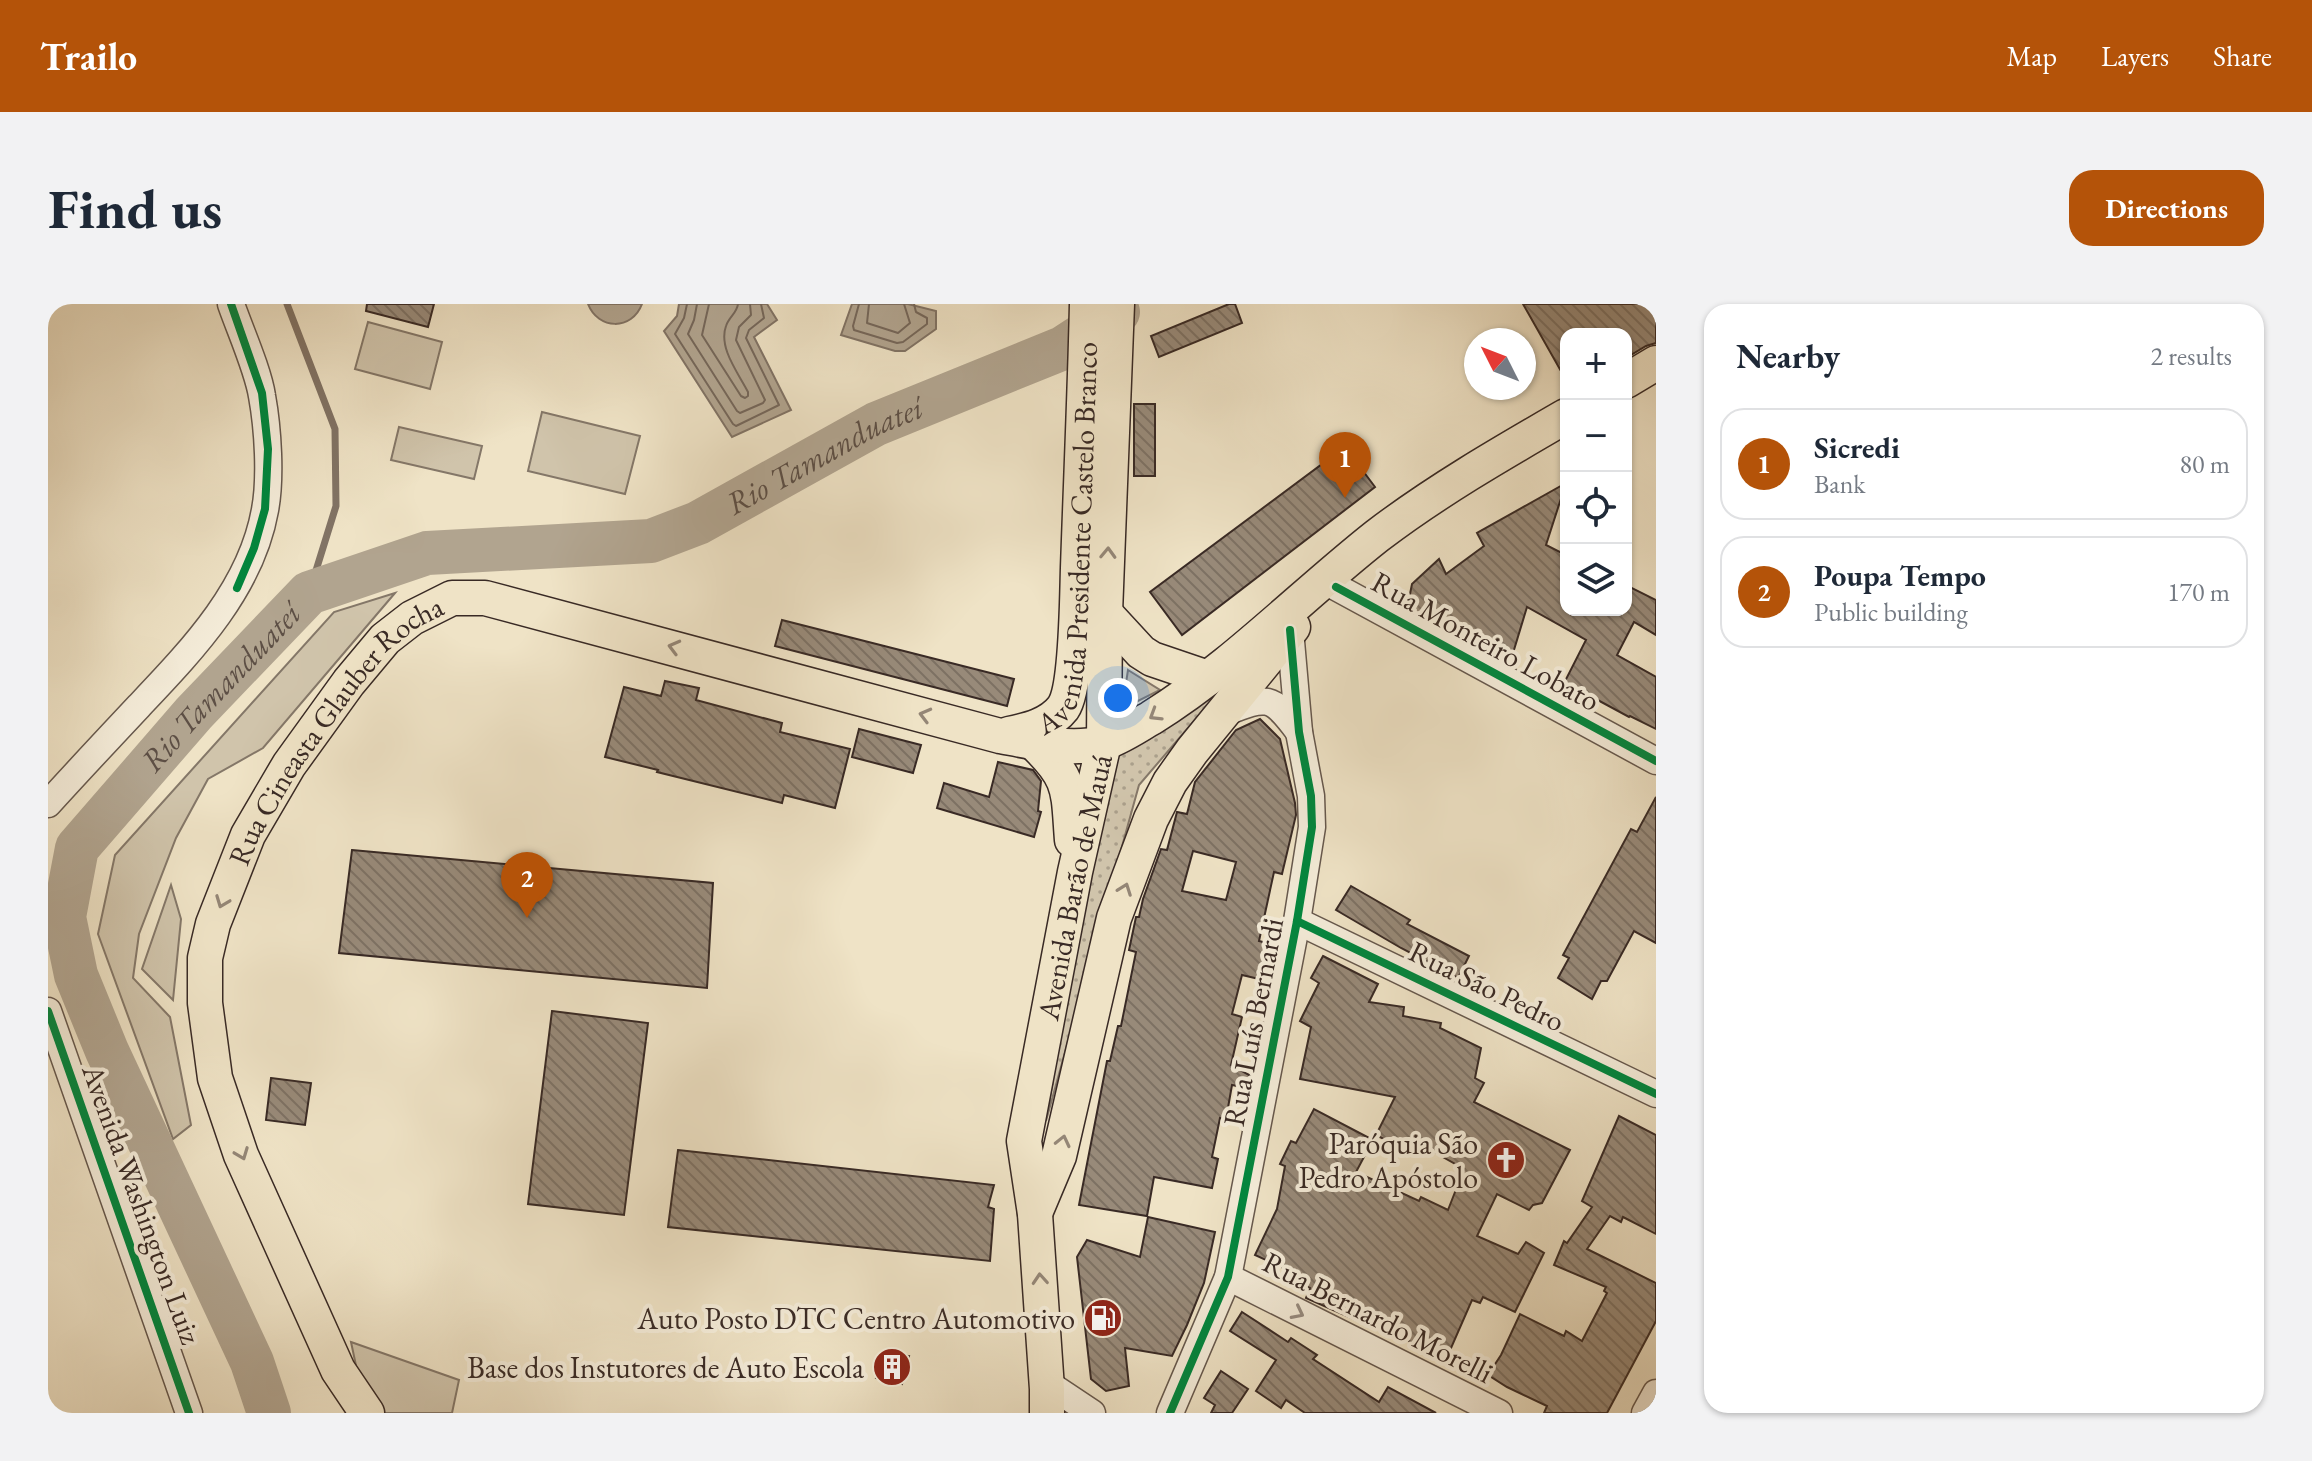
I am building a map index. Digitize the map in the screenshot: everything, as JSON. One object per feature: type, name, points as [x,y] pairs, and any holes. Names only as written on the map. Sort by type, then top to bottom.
[{"type":"main road","name":"Avenida Presidente Castelo Branco","points":[[1087,304],[1100,368],[1104,743]]},
{"type":"main road","name":"Avenida Presidente Castelo Branco","points":[[1017,739],[1051,720],[1064,707],[1071,689],[1100,368],[1117,304]]},
{"type":"main road","points":[[1632,377],[1656,363]]},
{"type":"main road","points":[[1632,394],[1656,380]]},
{"type":"main road","name":"Avenida Barão de Mauá","points":[[1047,1398],[1035,1214],[1024,1141],[1075,872],[1104,743],[1163,710],[1208,678],[1378,536],[1495,457],[1560,419]]},
{"type":"main road","name":"Avenida Barão de Mauá","points":[[1035,1214],[1059,1156],[1114,918],[1151,819],[1170,782],[1290,630],[1336,587],[1445,505],[1560,436]]},
{"type":"main road","name":"Rua Cineasta Glauber Rocha","points":[[338,1370],[251,1177],[215,1078],[205,1003],[205,958],[213,924],[248,835],[309,736],[385,639],[412,618],[452,598],[485,598],[1017,739],[1072,745],[1104,743]]},
{"type":"main road","points":[[1105,613],[1141,652],[1152,659],[1208,678]]},
{"type":"main road","points":[[1017,739],[1056,765],[1067,785],[1075,872]]},
{"type":"main road","points":[[338,1370],[347,1413]]},
{"type":"main road","points":[[338,1370],[367,1413]]},
{"type":"street","points":[[48,804],[211,624],[237,588],[254,548],[265,509],[268,449],[262,393],[231,304]]},
{"type":"street","name":"Rua Monteiro Lobato","points":[[1336,587],[1656,761]]},
{"type":"street","name":"Rua Luís Bernardi","points":[[1169,1412],[1228,1277],[1297,921],[1312,827],[1311,796],[1299,732],[1290,630]]},
{"type":"street","points":[[1224,713],[1251,702],[1267,701],[1281,707],[1299,732]]},
{"type":"street","name":"Rua São Pedro","points":[[1297,921],[1656,1094]]},
{"type":"street","name":"Avenida Washington Luiz","points":[[48,1011],[189,1413]]},
{"type":"street","name":"Rua Bernardo Morelli","points":[[1228,1277],[1499,1413]]},
{"type":"street","points":[[1645,1413],[1656,1393]]},
{"type":"street","points":[[1047,1398],[1092,1413]]},
{"type":"shaded area","points":[[368,322],[442,342],[430,389],[355,369]]},
{"type":"shaded area","points":[[542,412],[640,436],[625,494],[528,471]]},
{"type":"shaded area","points":[[399,427],[482,446],[474,479],[391,460]]},
{"type":"shaded area","points":[[395,593],[263,748],[208,779],[176,838],[139,934],[133,978],[170,1017],[191,1125],[173,1139],[98,934],[115,855],[334,612]]},
{"type":"shaded area","points":[[1128,670],[1160,690],[1122,709]]},
{"type":"shaded area","points":[[1218,693],[1139,785],[1046,1121],[1108,752]]},
{"type":"shaded area","points":[[171,885],[181,919],[173,1000],[142,969]]},
{"type":"shaded area","points":[[351,1342],[459,1380],[452,1413],[385,1413],[358,1375]]},
{"type":"water","points":[[588,304],[642,304],[631,319],[615,324],[599,319]]},
{"type":"water","points":[[679,304],[767,304],[777,320],[754,337],[791,410],[732,437],[664,331],[677,316]]},
{"type":"water","points":[[852,304],[908,304],[936,311],[936,329],[905,351],[895,351],[841,335]]},
{"type":"building","points":[[367,304],[434,304],[428,327],[366,311]]},
{"type":"building","points":[[1235,304],[1242,323],[1159,357],[1151,336]]},
{"type":"building","points":[[1523,304],[1656,304],[1656,343],[1632,354],[1632,328],[1560,328],[1560,369]]},
{"type":"building","points":[[1134,404],[1155,404],[1155,476],[1134,476]]},
{"type":"building","points":[[1345,447],[1375,487],[1182,635],[1150,592]]},
{"type":"building","points":[[1560,486],[1560,502],[1546,545],[1560,552],[1560,616],[1632,616],[1632,588],[1656,600],[1656,635],[1634,622],[1617,655],[1656,677],[1656,729],[1594,698],[1590,707],[1560,691],[1586,640],[1527,607],[1510,663],[1413,611],[1408,604],[1412,584],[1439,559],[1446,574],[1484,546],[1477,533]]},
{"type":"building","points":[[782,620],[1014,679],[1007,706],[775,646]]},
{"type":"building","points":[[665,681],[699,688],[696,700],[782,723],[780,732],[850,749],[835,808],[784,795],[782,803],[605,757],[624,687],[661,696]]},
{"type":"building","points":[[1260,719],[1280,739],[1296,815],[1282,874],[1274,872],[1259,941],[1267,943],[1259,979],[1242,975],[1232,1014],[1242,1017],[1231,1065],[1251,1076],[1248,1088],[1232,1085],[1226,1119],[1220,1118],[1212,1157],[1218,1159],[1212,1188],[1154,1177],[1147,1216],[1079,1205],[1107,1061],[1110,1061],[1118,1026],[1121,1026],[1136,952],[1129,950],[1136,917],[1139,917],[1161,849],[1167,850],[1177,812],[1187,814],[1195,782],[1236,730]],"holes":[[[1193,851],[1236,862],[1226,900],[1182,891]]]},
{"type":"building","points":[[859,729],[921,745],[913,773],[852,757]]},
{"type":"building","points":[[998,762],[1033,770],[1041,781],[1038,811],[1041,812],[1034,837],[937,808],[944,783],[989,797]]},
{"type":"building","points":[[1656,797],[1656,943],[1634,931],[1607,981],[1601,981],[1592,999],[1558,978],[1569,958],[1563,955],[1631,829],[1637,832]]},
{"type":"building","points":[[352,850],[713,883],[707,988],[339,953]]},
{"type":"building","points":[[1351,886],[1410,920],[1407,924],[1469,956],[1458,978],[1336,910]]},
{"type":"building","points":[[1323,956],[1378,984],[1369,1002],[1404,1007],[1403,1016],[1441,1023],[1440,1028],[1481,1048],[1475,1078],[1484,1083],[1474,1102],[1570,1150],[1542,1203],[1533,1205],[1529,1210],[1497,1194],[1477,1236],[1518,1254],[1526,1242],[1544,1253],[1515,1312],[1483,1297],[1480,1303],[1472,1300],[1448,1355],[1424,1345],[1423,1348],[1388,1331],[1387,1334],[1306,1298],[1310,1288],[1287,1277],[1290,1271],[1255,1255],[1277,1209],[1285,1166],[1280,1164],[1291,1141],[1296,1143],[1314,1109],[1373,1140],[1356,1172],[1419,1201],[1421,1197],[1448,1210],[1464,1169],[1409,1138],[1403,1149],[1376,1135],[1395,1097],[1300,1079],[1311,1027],[1300,1021],[1319,983],[1311,978]]},
{"type":"building","points":[[552,1011],[648,1023],[624,1215],[528,1204]]},
{"type":"building","points":[[271,1078],[311,1083],[305,1125],[266,1120]]},
{"type":"building","points":[[1619,1116],[1656,1135],[1656,1234],[1623,1217],[1621,1222],[1610,1216],[1587,1249],[1656,1283],[1656,1321],[1607,1413],[1544,1413],[1547,1406],[1488,1375],[1520,1314],[1564,1336],[1566,1331],[1582,1341],[1607,1293],[1604,1291],[1606,1287],[1554,1265],[1564,1241],[1567,1243],[1592,1207],[1582,1201]]},
{"type":"building","points":[[678,1150],[994,1185],[988,1207],[994,1209],[990,1261],[668,1227]]},
{"type":"building","points":[[1148,1217],[1215,1232],[1204,1283],[1172,1356],[1125,1348],[1129,1386],[1106,1391],[1091,1379],[1077,1257],[1087,1240],[1140,1257]]},
{"type":"building","points":[[1242,1312],[1288,1342],[1291,1338],[1317,1355],[1313,1359],[1379,1402],[1388,1387],[1436,1413],[1305,1413],[1286,1400],[1281,1408],[1256,1391],[1276,1360],[1230,1331]]},
{"type":"building","name":"Base dos Instutores de Auto Escola","points":[[881,1352],[909,1356],[902,1384],[876,1378]]},
{"type":"building","points":[[1221,1371],[1248,1389],[1232,1413],[1211,1413],[1215,1405],[1204,1398]]},
{"type":"waterway","points":[[287,304],[335,429],[336,506],[309,593]]},
{"type":"waterway","name":"Rio Tamanduateí","points":[[269,1413],[252,1362],[107,1051],[76,975],[64,917],[77,848],[194,713],[309,593],[427,553],[651,541],[698,523],[876,424],[1063,348],[1118,312]]},
{"type":"cycle path","points":[[231,304],[262,393],[268,449],[265,509],[254,548],[237,588]]},
{"type":"cycle path","points":[[1336,587],[1656,761]]},
{"type":"cycle path","points":[[1170,1413],[1228,1277],[1297,921],[1312,827],[1311,796],[1299,732],[1290,630]]},
{"type":"cycle path","points":[[1297,921],[1656,1094]]},
{"type":"cycle path","points":[[48,1011],[189,1413]]},
{"type":"place","name":"Sicredi","points":[[1345,498]]},
{"type":"place","name":"Poupa Tempo","points":[[527,918]]},
{"type":"place","name":"Paróquia São Pedro Apóstolo","points":[[1506,1160]]},
{"type":"place","name":"Auto Posto DTC Centro Automotivo","points":[[1103,1318]]},
{"type":"place","name":"Base dos Instutores de Auto Escola","points":[[892,1367]]}]
